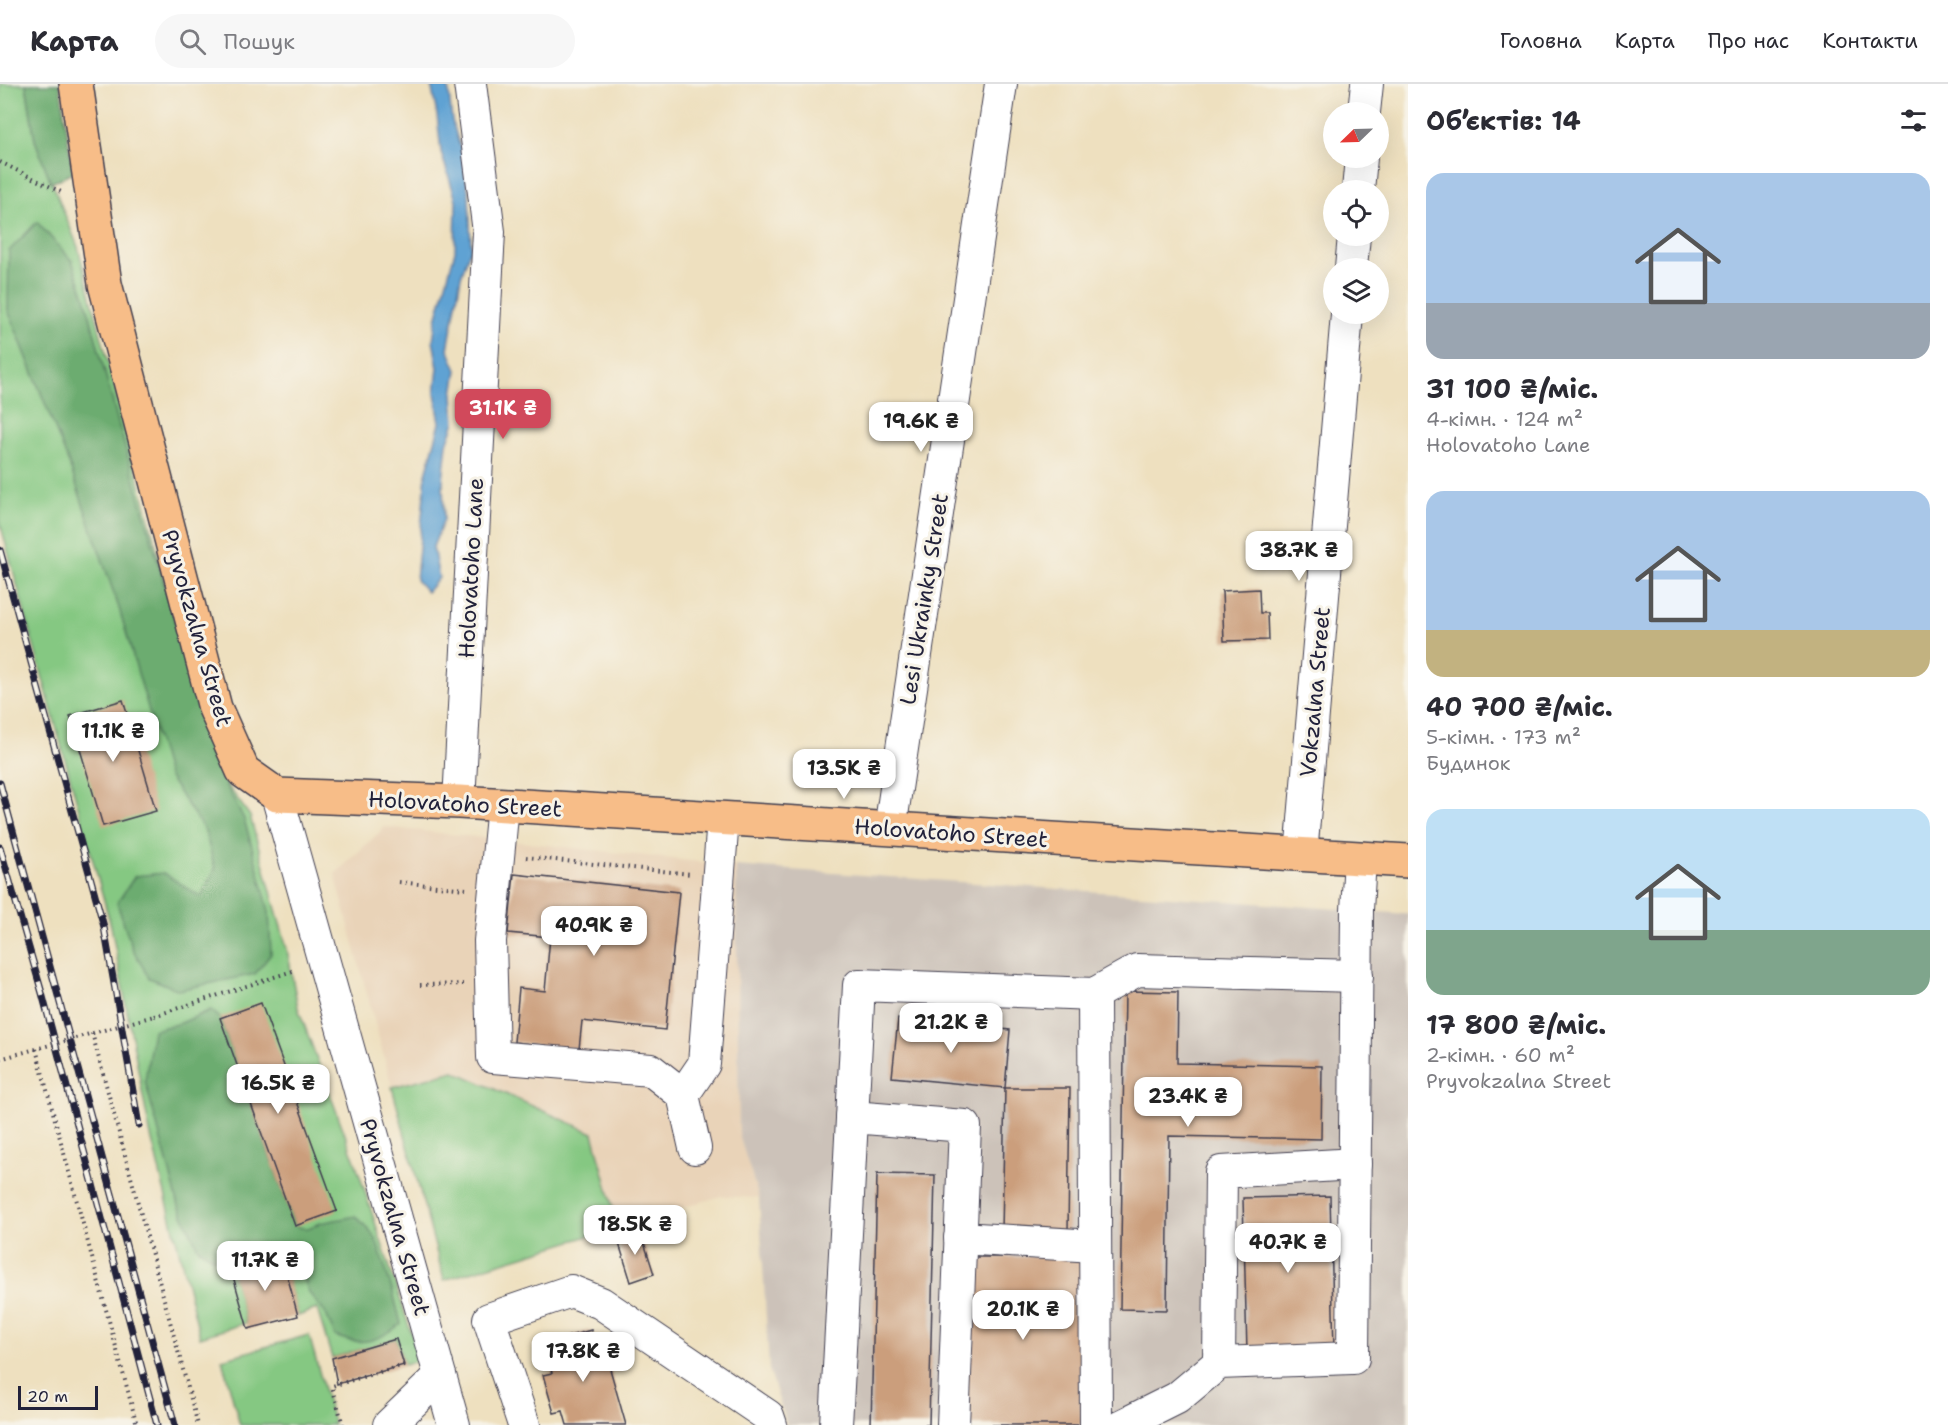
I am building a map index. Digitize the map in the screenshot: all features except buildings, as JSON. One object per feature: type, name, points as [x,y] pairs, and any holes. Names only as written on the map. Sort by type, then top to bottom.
[{"type":"main road","name":"Pryvokzalna Street","points":[[76,84],[105,284],[215,708],[243,771],[277,795]]},
{"type":"main road","name":"Holovatoho Street","points":[[277,795],[459,802],[1408,861]]},
{"type":"street","name":"Holovatoho Lane","points":[[459,802],[489,232],[470,84]]},
{"type":"street","name":"Lesi Ukrainky Street","points":[[890,829],[1001,84]]},
{"type":"street","points":[[1365,102],[1367,84]]},
{"type":"street","name":"Vokzalna Street","points":[[1301,855],[1346,324]]},
{"type":"street","name":"Pryvokzalna Street","points":[[277,795],[454,1425]]},
{"type":"street","points":[[503,805],[490,941],[493,1057],[651,1070],[682,1095],[695,1148]]},
{"type":"street","points":[[682,1095],[704,1064],[723,819]]},
{"type":"street","points":[[1123,1425],[1177,1398],[1219,1363],[1353,1358],[1360,859]]},
{"type":"street","points":[[836,1425],[859,985],[1094,994],[1137,970],[1357,975]]},
{"type":"street","points":[[1094,994],[1096,1425]]},
{"type":"street","points":[[852,1117],[965,1126],[953,1425]]},
{"type":"street","points":[[1219,1363],[1221,1172],[1355,1164]]},
{"type":"street","points":[[960,1238],[1095,1246]]},
{"type":"street","points":[[524,1425],[489,1318],[571,1292],[610,1309],[768,1416],[771,1425]]},
{"type":"street","points":[[389,1425],[437,1366]]},
{"type":"path","points":[[0,162],[94,208]]},
{"type":"path","points":[[498,854],[719,877]]},
{"type":"path","points":[[399,882],[470,889]]},
{"type":"path","points":[[0,1059],[154,1016],[324,961]]},
{"type":"path","points":[[420,985],[467,984]]},
{"type":"path","points":[[92,1033],[198,1425]]},
{"type":"path","points":[[36,1049],[137,1425]]},
{"type":"path","points":[[343,1425],[332,1386],[437,1366]]},
{"type":"shaded area","points":[[385,827],[736,866],[739,1135],[759,1198],[721,1196],[618,1227],[593,1133],[454,1071],[392,1087],[335,874]]},
{"type":"shaded area","points":[[736,866],[1408,914],[1408,1425],[787,1425],[769,1369],[759,1198],[739,1135]]},
{"type":"green space","points":[[0,84],[26,84],[35,140],[78,247],[197,704],[222,778],[250,816],[287,949],[298,1008],[356,1164],[420,1360],[404,1365],[396,1339],[332,1358],[317,1309],[298,1316],[281,1256],[232,1269],[246,1323],[200,1337],[149,1128],[111,926],[0,523]]},
{"type":"green space","points":[[26,84],[60,84],[73,173],[51,183],[35,140]]},
{"type":"green space","points":[[37,222],[72,261],[85,297],[204,724],[222,778],[244,819],[269,911],[271,954],[255,974],[179,990],[149,978],[132,948],[117,903],[135,876],[164,873],[201,897],[215,869],[205,831],[168,776],[119,608],[68,461],[8,310],[9,251]]},
{"type":"green space","points":[[211,1010],[220,1018],[295,1226],[306,1229],[320,1223],[356,1216],[375,1237],[401,1324],[385,1335],[362,1342],[335,1336],[326,1314],[309,1293],[297,1259],[267,1246],[231,1269],[198,1248],[179,1206],[145,1081],[153,1030],[181,1023]]},
{"type":"green space","points":[[454,1071],[593,1133],[618,1227],[444,1280],[392,1087]]},
{"type":"green space","points":[[309,1335],[334,1425],[240,1425],[222,1359]]},
{"type":"water","points":[[431,84],[448,84],[452,120],[462,154],[469,196],[471,247],[461,277],[448,349],[457,370],[453,394],[455,422],[447,444],[443,481],[444,519],[433,547],[439,578],[427,592],[416,580],[426,474],[440,423],[435,393],[438,368],[433,340],[436,320],[455,251],[456,200],[441,152]]},
{"type":"railway","points":[[0,550],[104,927],[139,1125]]},
{"type":"railway","points":[[0,783],[175,1425]]},
{"type":"railway","points":[[0,847],[42,993],[157,1425]]}]
